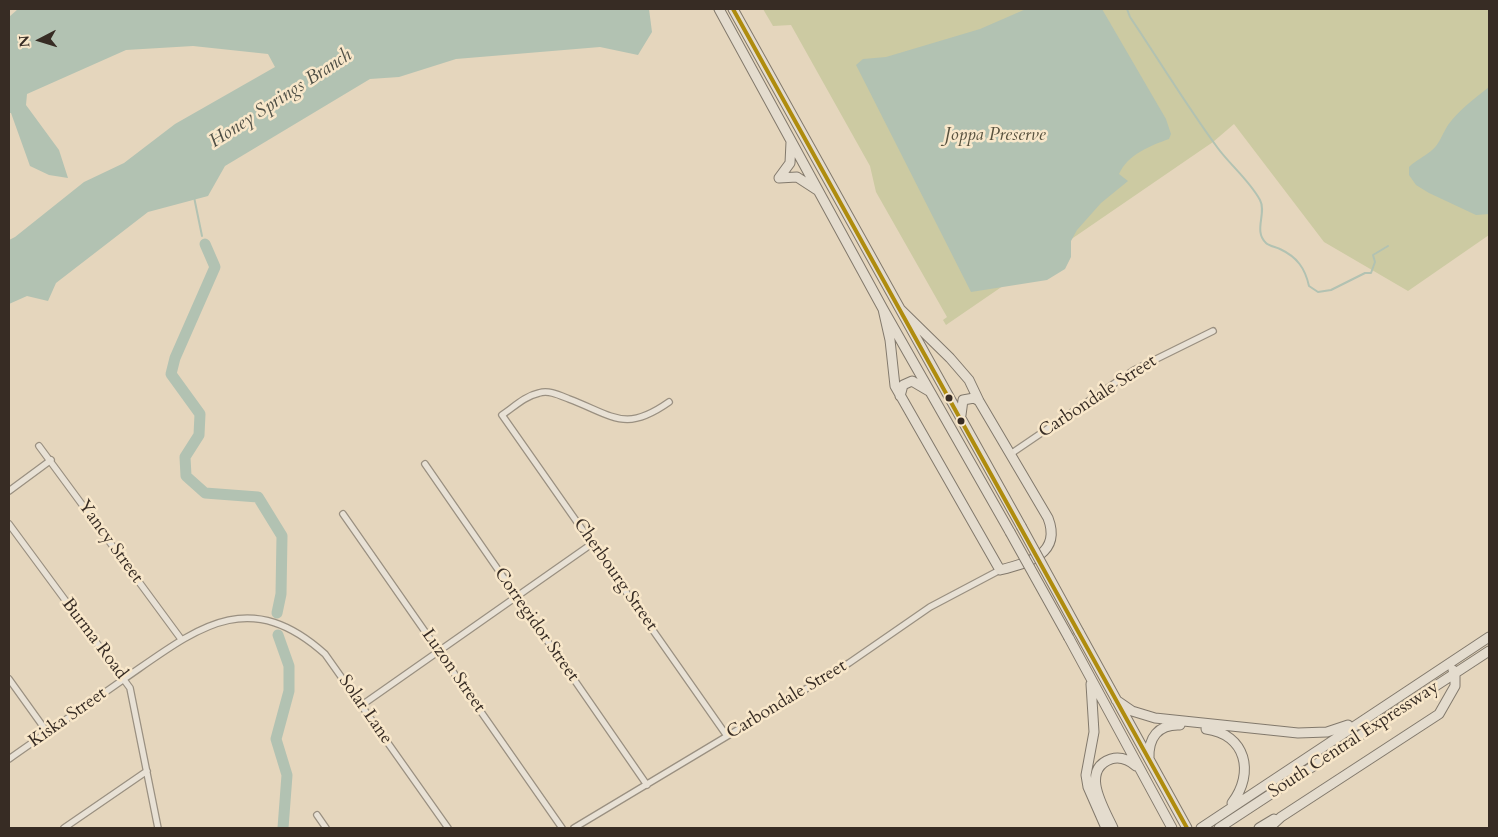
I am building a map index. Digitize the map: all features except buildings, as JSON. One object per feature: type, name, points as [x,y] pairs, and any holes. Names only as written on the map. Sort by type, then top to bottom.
[{"type":"main road","points":[[719,9],[883,308],[1069,638],[1172,828]]},
{"type":"main road","points":[[732,9],[961,418],[1187,828]]},
{"type":"main road","points":[[790,139],[790,163],[778,178],[797,177],[818,191]]},
{"type":"main road","points":[[804,166],[813,169],[821,182],[837,198]]},
{"type":"main road","points":[[883,308],[890,340],[894,379],[900,396],[1000,570],[1018,565],[1042,554],[1053,538],[1048,518],[1012,453],[979,401],[969,380],[900,309]]},
{"type":"main road","points":[[900,396],[903,385],[912,381],[922,385],[933,395]]},
{"type":"main road","points":[[961,418],[960,408],[963,400],[974,398],[979,401]]},
{"type":"main road","name":"South Central Expressway","points":[[1200,828],[1489,637]]},
{"type":"main road","name":"South Central Expressway","points":[[1219,828],[1489,651]]},
{"type":"main road","points":[[1269,828],[1281,817],[1439,714],[1455,686],[1455,673],[1448,663]]},
{"type":"main road","points":[[1090,679],[1094,732],[1086,775],[1088,787],[1106,828]]},
{"type":"main road","points":[[1116,700],[1132,711],[1155,718],[1298,733],[1326,732],[1367,717]]},
{"type":"main road","points":[[1149,759],[1150,742],[1154,735],[1170,726],[1214,730],[1229,738],[1244,758],[1245,777],[1238,796],[1227,810]]},
{"type":"main road","points":[[1113,828],[1097,792],[1096,775],[1103,764],[1118,758],[1129,760],[1139,769]]},
{"type":"main road","points":[[1259,828],[1281,817]]},
{"type":"street","name":"Carbondale Street","points":[[1012,453],[1134,370],[1212,331]]},
{"type":"street","name":"Cherbourg Street","points":[[669,402],[649,415],[632,421],[623,420],[559,395],[540,392],[529,396],[502,414],[727,736]]},
{"type":"street","name":"Yancy Street","points":[[39,446],[181,639]]},
{"type":"street","points":[[9,491],[51,460]]},
{"type":"street","name":"Corregidor Street","points":[[425,464],[647,785]]},
{"type":"street","name":"Luzon Street","points":[[343,514],[562,828]]},
{"type":"street","name":"Burma Road","points":[[9,524],[130,688],[158,828]]},
{"type":"street","points":[[362,705],[593,543]]},
{"type":"street","name":"Carbondale Street","points":[[574,828],[849,663],[930,607],[1000,570]]},
{"type":"street","name":"Kiska Street","points":[[9,759],[181,639],[220,621],[247,618],[260,620]]},
{"type":"street","name":"Solar Lane","points":[[260,620],[292,629],[325,654],[448,828]]},
{"type":"street","points":[[9,679],[47,732]]},
{"type":"street","points":[[64,828],[147,771]]},
{"type":"street","points":[[317,815],[326,828]]},
{"type":"green space","name":"Joppa Preserve","points":[[763,9],[1489,9],[1489,235],[1408,291],[1324,242],[1234,124],[1213,142],[946,325],[943,320],[947,317],[876,192],[870,166],[791,25],[773,26]]},
{"type":"water","points":[[18,9],[649,9],[652,32],[638,55],[600,47],[456,59],[399,77],[370,79],[225,166],[208,196],[148,212],[56,283],[48,301],[27,296],[9,304],[9,240],[84,182],[124,163],[175,124],[275,67],[268,54],[193,46],[126,50],[27,94],[26,105],[59,150],[68,178],[49,175],[30,166],[11,113],[9,113],[9,17]]},
{"type":"water","points":[[1026,9],[1102,9],[1166,119],[1171,134],[1169,139],[1140,152],[1123,167],[1119,174],[1128,181],[1101,203],[1077,230],[1071,241],[1071,257],[1065,269],[1047,280],[971,292],[856,65],[863,59],[886,57],[980,29]]},
{"type":"water","points":[[1489,87],[1489,214],[1476,215],[1416,185],[1409,175],[1409,167],[1434,148],[1452,120]]},
{"type":"waterway","points":[[1127,9],[1130,17],[1183,99],[1222,154],[1260,200],[1262,205],[1260,228],[1262,238],[1267,244],[1286,252],[1296,259],[1303,268],[1309,286],[1318,292],[1331,290],[1365,273],[1371,273],[1375,262],[1373,255],[1388,246]]},
{"type":"waterway","name":"Honey Springs Branch","points":[[194,197],[202,236]]},
{"type":"waterway","name":"Honey Springs Branch","points":[[205,244],[215,267],[175,358],[171,374],[200,414],[199,435],[185,457],[186,476],[205,493],[258,497],[282,536],[281,594],[277,613]]},
{"type":"waterway","name":"Honey Springs Branch","points":[[278,635],[289,666],[289,691],[276,739],[287,775],[283,828]]},
{"type":"transit line","points":[[733,9],[1187,828]]}]
